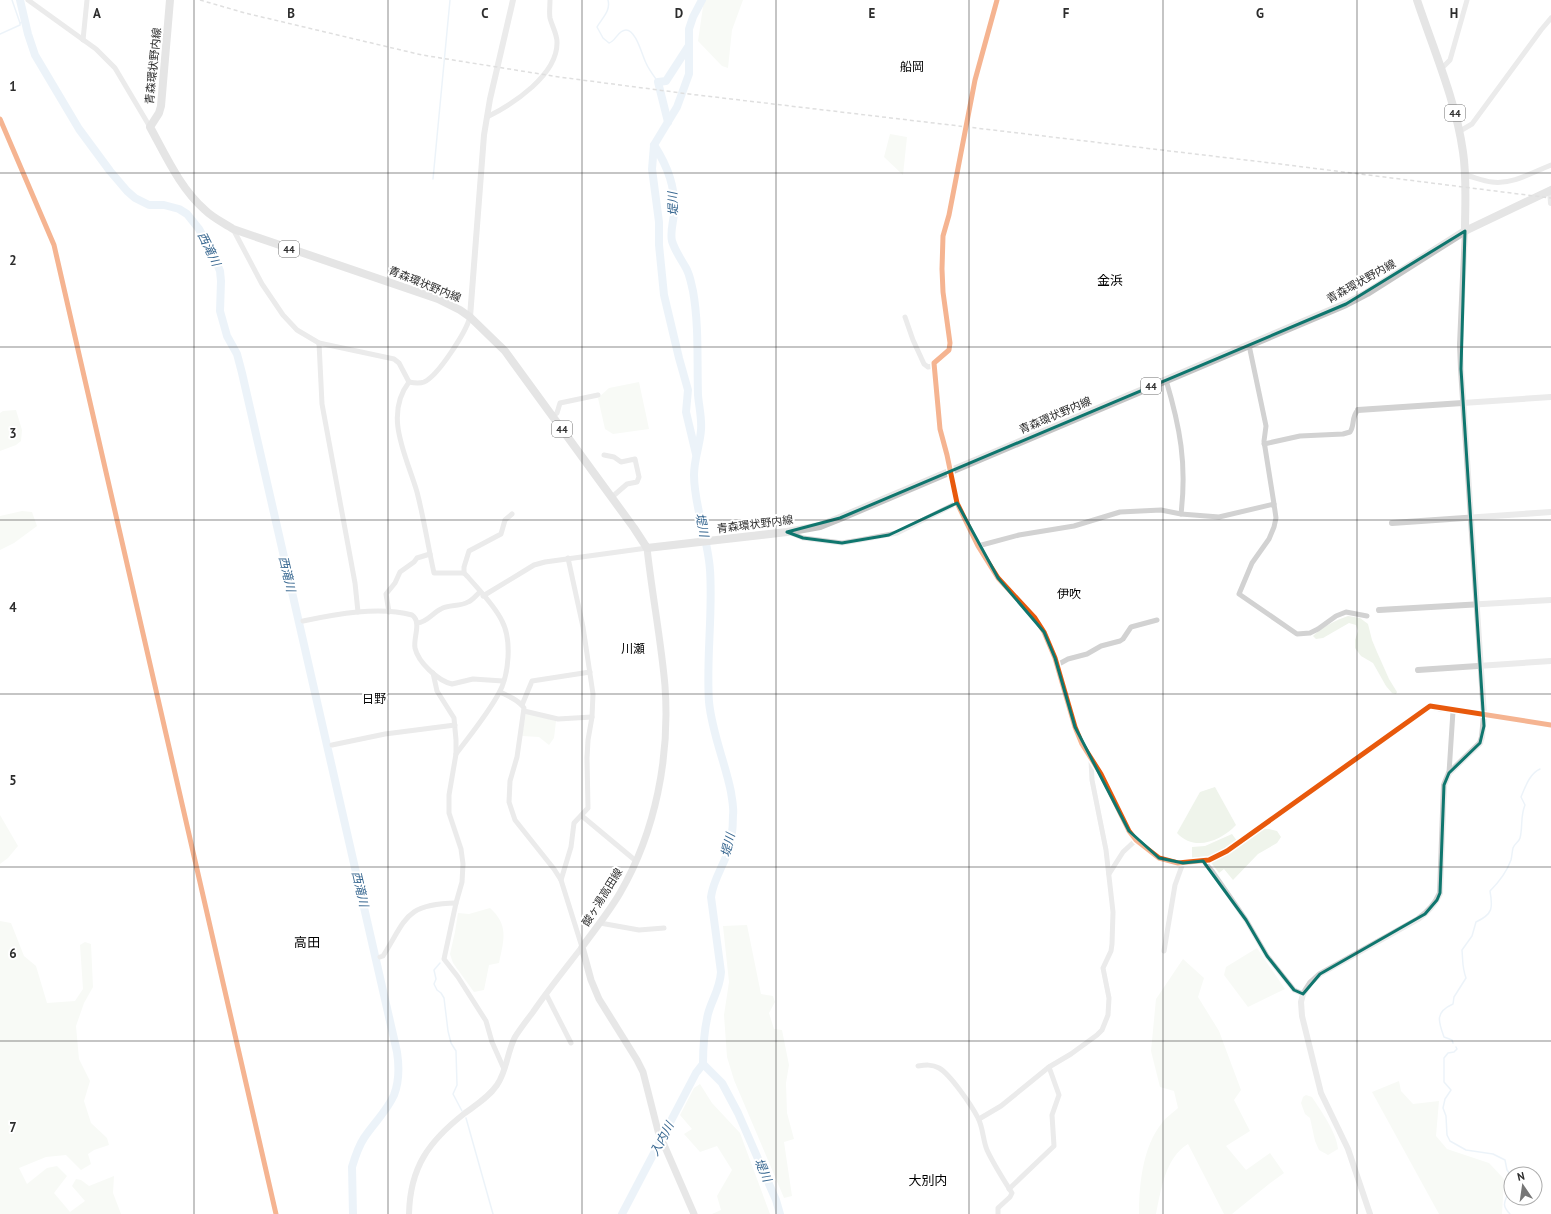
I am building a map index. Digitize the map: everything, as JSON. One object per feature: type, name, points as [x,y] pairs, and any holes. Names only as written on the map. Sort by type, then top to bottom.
[{"type":"main road","name":"青森環状野内線","points":[[170,0],[161,106],[159,113],[150,127],[184,187],[197,202],[205,211],[233,229],[438,299],[470,317],[505,350],[612,497],[647,548],[788,532],[820,526],[1346,304],[1367,293],[1465,231],[1551,190]]},
{"type":"main road","name":"44","points":[[1417,0],[1460,131],[1464,154],[1465,231]]},
{"type":"main road","name":"酸ヶ湯高田線","points":[[582,947],[620,893],[636,861],[647,832],[659,789],[666,733],[665,685],[647,548]]},
{"type":"main road","points":[[582,947],[592,984],[599,999],[643,1072],[658,1131],[694,1214]]},
{"type":"street","points":[[28,0],[103,55],[115,68],[150,127]]},
{"type":"street","points":[[83,40],[87,0]]},
{"type":"street","points":[[409,382],[424,382],[433,376],[466,330],[470,317],[484,135],[491,92],[513,0]]},
{"type":"street","points":[[487,117],[503,109],[527,92],[551,64],[555,55],[557,41],[550,16],[550,0]]},
{"type":"street","points":[[997,0],[975,80],[949,216],[943,236],[942,280],[950,346],[947,352],[934,362],[933,366],[940,429],[957,503],[978,546],[998,578],[1040,624],[1052,647],[1075,727],[1082,744],[1110,792],[1129,831],[1136,840],[1159,858],[1183,863],[1209,860],[1227,850],[1430,706],[1453,711],[1551,725]]},
{"type":"street","points":[[1440,69],[1450,60],[1467,0]]},
{"type":"street","points":[[1460,131],[1472,124],[1551,18]]},
{"type":"street","points":[[0,119],[54,245],[276,1214]]},
{"type":"street","points":[[1465,175],[1498,183],[1515,179],[1551,165]]},
{"type":"street","points":[[1551,190],[1551,203]]},
{"type":"street","points":[[233,229],[262,284],[283,315],[297,330],[319,343],[394,359],[399,363],[409,382]]},
{"type":"street","points":[[1449,773],[1480,743],[1484,715],[1460,345],[1465,231]]},
{"type":"street","points":[[905,317],[913,340],[924,364],[928,367],[933,366]]},
{"type":"street","points":[[319,343],[323,410],[355,583],[358,612]]},
{"type":"street","points":[[1249,345],[1266,426],[1263,439],[1276,518],[1269,539],[1252,563],[1239,594],[1297,634],[1310,633],[1336,616],[1346,612],[1367,616]]},
{"type":"street","points":[[1166,380],[1180,439],[1184,483],[1181,514]]},
{"type":"street","points":[[409,382],[403,389],[399,401],[397,415],[399,439],[416,492],[434,573],[464,573]]},
{"type":"street","points":[[552,416],[557,413],[560,403],[598,395]]},
{"type":"street","points":[[1264,444],[1300,436],[1343,434],[1350,432],[1353,417],[1358,410],[1551,397]]},
{"type":"street","points":[[604,455],[614,457],[621,462],[635,459],[639,477],[637,482],[627,484],[612,497]]},
{"type":"street","points":[[788,532],[803,538],[842,543],[860,540],[897,533],[957,503]]},
{"type":"street","points":[[978,546],[1019,535],[1074,526],[1120,512],[1162,510],[1181,514],[1219,517],[1274,504]]},
{"type":"street","points":[[1392,523],[1551,512]]},
{"type":"street","points":[[456,754],[500,692],[508,656],[508,644],[502,621],[464,573],[464,567],[469,551],[501,534],[505,520],[512,514]]},
{"type":"street","points":[[417,623],[422,623],[428,620],[438,610],[444,607],[468,603],[534,565],[568,558],[647,548]]},
{"type":"street","points":[[389,612],[386,594],[395,583],[400,572],[417,558],[430,554]]},
{"type":"street","points":[[561,880],[571,847],[574,823],[588,808],[587,758],[593,699],[578,600],[572,580],[568,558]]},
{"type":"street","points":[[1379,610],[1551,600]]},
{"type":"street","points":[[303,621],[339,613],[389,612],[412,615],[415,617],[417,623],[414,641],[417,654],[433,673],[452,684],[473,679],[503,681]]},
{"type":"street","points":[[1057,664],[1068,659],[1087,654],[1101,646],[1120,641],[1131,627],[1156,620]]},
{"type":"street","points":[[1418,670],[1551,661]]},
{"type":"street","points":[[408,1214],[412,1182],[419,1164],[428,1149],[447,1127],[492,1091],[498,1084],[510,1048],[516,1036],[582,947],[561,880],[515,820],[509,802],[510,780],[517,757],[524,711],[522,704],[532,681],[590,672]]},
{"type":"street","points":[[433,673],[437,691],[454,718],[456,754],[449,795],[449,808],[461,849],[463,868],[462,882],[444,959],[458,977],[486,1022],[492,1042],[504,1069]]},
{"type":"street","points":[[500,692],[522,704]]},
{"type":"street","points":[[524,711],[558,719],[592,718]]},
{"type":"street","points":[[1370,1214],[1353,1161],[1326,1104],[1317,1081],[1302,1016],[1301,1002],[1303,994],[1310,983],[1320,974],[1418,919],[1433,906],[1440,893],[1444,785],[1449,773],[1453,711]]},
{"type":"street","points":[[332,745],[385,734],[454,725]]},
{"type":"street","points":[[979,1119],[1001,1106],[1049,1066],[1071,1054],[1097,1035],[1102,1030],[1108,1015],[1109,998],[1103,968],[1111,950],[1113,912],[1106,850],[1092,775],[1092,759]]},
{"type":"street","points":[[582,816],[636,861]]},
{"type":"street","points":[[1109,874],[1123,852],[1136,840]]},
{"type":"street","points":[[1203,860],[1246,920],[1267,956],[1294,990],[1303,994]]},
{"type":"street","points":[[1164,952],[1175,885],[1183,863]]},
{"type":"street","points":[[380,957],[383,956],[405,919],[413,912],[425,906],[456,904]]},
{"type":"street","points":[[600,923],[639,930],[664,928]]},
{"type":"street","points":[[546,994],[571,1043]]},
{"type":"street","points":[[918,1066],[930,1065],[943,1071],[954,1082],[979,1119],[987,1150],[1012,1193],[998,1208],[998,1214]]},
{"type":"street","points":[[1009,1189],[1054,1146],[1052,1115],[1059,1096],[1049,1066]]},
{"type":"highlighted area","points":[[1465,231],[1461,369],[1484,726],[1480,743],[1449,773],[1444,785],[1440,893],[1437,900],[1425,914],[1320,974],[1303,994],[1294,990],[1267,956],[1246,920],[1203,861],[1183,863],[1159,858],[1129,831],[1075,727],[1055,658],[1044,632],[998,578],[957,503],[889,535],[842,543],[803,538],[787,532],[840,518],[1346,304]]},
{"type":"shaded area","points":[[704,0],[743,0],[732,30],[728,68],[722,66],[698,41]]},
{"type":"shaded area","points":[[890,134],[907,137],[903,175],[884,157]]},
{"type":"shaded area","points":[[639,382],[649,429],[613,434],[605,429],[598,398],[609,388]]},
{"type":"shaded area","points":[[16,410],[22,430],[21,441],[16,445],[0,451],[0,413],[3,411]]},
{"type":"shaded area","points":[[22,511],[32,512],[37,526],[14,543],[0,550],[0,516]]},
{"type":"shaded area","points":[[1348,616],[1360,618],[1368,624],[1372,640],[1389,679],[1397,692],[1396,694],[1392,693],[1386,686],[1373,663],[1361,656],[1355,648],[1355,640],[1358,631],[1356,625],[1349,623],[1323,638],[1316,639],[1313,636],[1329,624]]},
{"type":"shaded area","points":[[526,713],[556,721],[554,738],[549,745],[539,737],[522,736]]},
{"type":"shaded area","points":[[1215,787],[1236,825],[1223,836],[1215,840],[1199,843],[1184,839],[1177,833],[1200,792]]},
{"type":"shaded area","points":[[0,815],[18,846],[8,858],[0,864]]},
{"type":"shaded area","points":[[1260,829],[1277,831],[1281,837],[1277,843],[1258,854],[1233,880],[1224,869],[1219,873],[1206,856],[1192,858],[1192,847],[1205,846],[1232,834],[1240,845]]},
{"type":"shaded area","points":[[490,908],[500,921],[504,933],[499,963],[489,965],[484,990],[474,992],[453,963],[450,954],[458,913],[469,914]]},
{"type":"shaded area","points":[[0,921],[11,923],[24,956],[36,966],[47,1003],[75,1001],[83,989],[80,945],[85,942],[91,944],[93,987],[84,1003],[76,1026],[79,1059],[90,1081],[84,1101],[91,1123],[107,1138],[109,1145],[94,1150],[88,1154],[91,1164],[81,1170],[66,1155],[46,1157],[19,1168],[27,1184],[47,1168],[57,1166],[67,1176],[54,1193],[70,1212],[85,1201],[72,1186],[76,1179],[81,1180],[89,1186],[114,1176],[113,1193],[121,1214],[0,1214]]},
{"type":"shaded area","points":[[747,925],[761,994],[773,996],[775,1002],[769,1013],[774,1029],[782,1030],[789,1065],[786,1083],[787,1113],[794,1139],[784,1142],[792,1196],[784,1198],[734,1080],[727,1057],[724,1015],[729,982],[723,926]]},
{"type":"shaded area","points":[[1257,948],[1285,989],[1248,1007],[1224,975],[1226,967]]},
{"type":"shaded area","points":[[1183,959],[1204,978],[1198,997],[1219,1031],[1241,1090],[1234,1100],[1250,1131],[1226,1146],[1246,1170],[1270,1153],[1284,1173],[1232,1214],[1224,1214],[1188,1144],[1180,1150],[1169,1166],[1162,1185],[1156,1214],[1139,1214],[1141,1178],[1150,1143],[1164,1121],[1178,1108],[1174,1091],[1160,1087],[1151,1051],[1156,999]]},
{"type":"shaded area","points":[[1399,1081],[1401,1091],[1413,1104],[1439,1101],[1436,1136],[1447,1149],[1489,1163],[1503,1178],[1502,1214],[1439,1214],[1372,1092]]},
{"type":"shaded area","points":[[700,1084],[712,1103],[740,1133],[770,1214],[712,1214],[721,1210],[717,1196],[732,1170],[717,1146],[700,1152],[684,1134],[692,1129],[680,1115],[694,1088]]},
{"type":"shaded area","points":[[1306,1095],[1312,1097],[1335,1136],[1338,1149],[1328,1155],[1319,1150],[1315,1141],[1310,1118],[1305,1114],[1301,1103],[1303,1097]]},
{"type":"waterway","points":[[12,0],[20,23],[25,21]]},
{"type":"waterway","name":"西滝川","points":[[20,0],[28,34],[35,55],[79,129],[110,171],[135,198],[149,205],[164,205],[179,209],[187,214],[199,229],[220,271],[220,311],[227,336],[237,354],[242,373],[397,1052],[398,1074],[394,1095],[388,1106],[362,1141],[352,1167],[353,1214]]},
{"type":"waterway","points":[[433,179],[450,0]]},
{"type":"waterway","points":[[608,0],[609,4],[606,14],[597,27],[603,38],[609,43],[623,30],[630,31],[636,38],[647,66],[658,82]]},
{"type":"waterway","name":"堤川","points":[[696,454],[686,412],[688,390],[664,295],[659,245],[659,222],[652,169],[654,145],[677,107],[689,74],[689,29],[693,17],[702,0]]},
{"type":"waterway","points":[[0,34],[20,25],[20,23]]},
{"type":"waterway","points":[[668,122],[658,82],[666,81],[688,47]]},
{"type":"waterway","name":"堤川","points":[[654,145],[670,178],[674,195],[674,214],[671,238],[676,252],[688,273],[695,304],[698,395],[701,426],[694,475],[696,499],[707,546],[710,570],[711,603],[708,669],[709,702],[713,725],[731,792],[733,810],[730,845],[711,897],[721,972],[718,989],[707,1020],[704,1039],[703,1064],[722,1083],[738,1113],[776,1200],[780,1214]]},
{"type":"waterway","points":[[1453,1043],[1452,1040],[1444,1037],[1439,1022],[1441,1014],[1443,1010],[1453,1004],[1454,997],[1466,978],[1463,967],[1462,950],[1472,936],[1476,922],[1489,913],[1491,906],[1490,891],[1499,881],[1507,868],[1511,860],[1514,847],[1520,838],[1525,805],[1521,797],[1530,778],[1540,769]]},
{"type":"waterway","points":[[440,963],[434,970],[436,979],[434,984],[444,998],[448,1031],[451,1043],[456,1051],[457,1085],[453,1094],[462,1111]]},
{"type":"waterway","points":[[1456,1047],[1457,1049],[1454,1052],[1448,1053],[1444,1058],[1444,1082],[1451,1090],[1445,1099],[1443,1108],[1446,1116],[1447,1135],[1450,1141],[1466,1150],[1493,1154],[1505,1160],[1506,1166]]},
{"type":"waterway","name":"入内川","points":[[622,1214],[696,1073],[703,1064]]},
{"type":"waterway","points":[[466,1118],[493,1214]]},
{"type":"waterway","points":[[1504,1206],[1510,1214]]},
{"type":"railway","points":[[200,0],[245,13],[422,55],[559,77],[1551,198]]},
{"type":"cycle path","points":[[997,0],[975,80],[949,215],[943,236],[943,292],[950,343],[949,350],[934,363],[940,429],[957,503],[978,546],[998,578],[1035,618],[1044,632],[1055,658],[1075,727],[1082,744],[1101,774],[1129,831],[1136,840],[1159,858],[1178,863],[1209,860],[1227,851],[1430,706],[1551,725]]},
{"type":"cycle path","points":[[0,119],[54,245],[276,1214]]},
{"type":"district","name":"船岡","points":[[912,67]]},
{"type":"district","name":"金浜","points":[[1110,280]]},
{"type":"district","name":"伊吹","points":[[1069,594]]},
{"type":"district","name":"川瀬","points":[[633,649]]},
{"type":"district","name":"日野","points":[[374,699]]},
{"type":"district","name":"高田","points":[[307,942]]},
{"type":"district","name":"大別内","points":[[928,1180]]}]
